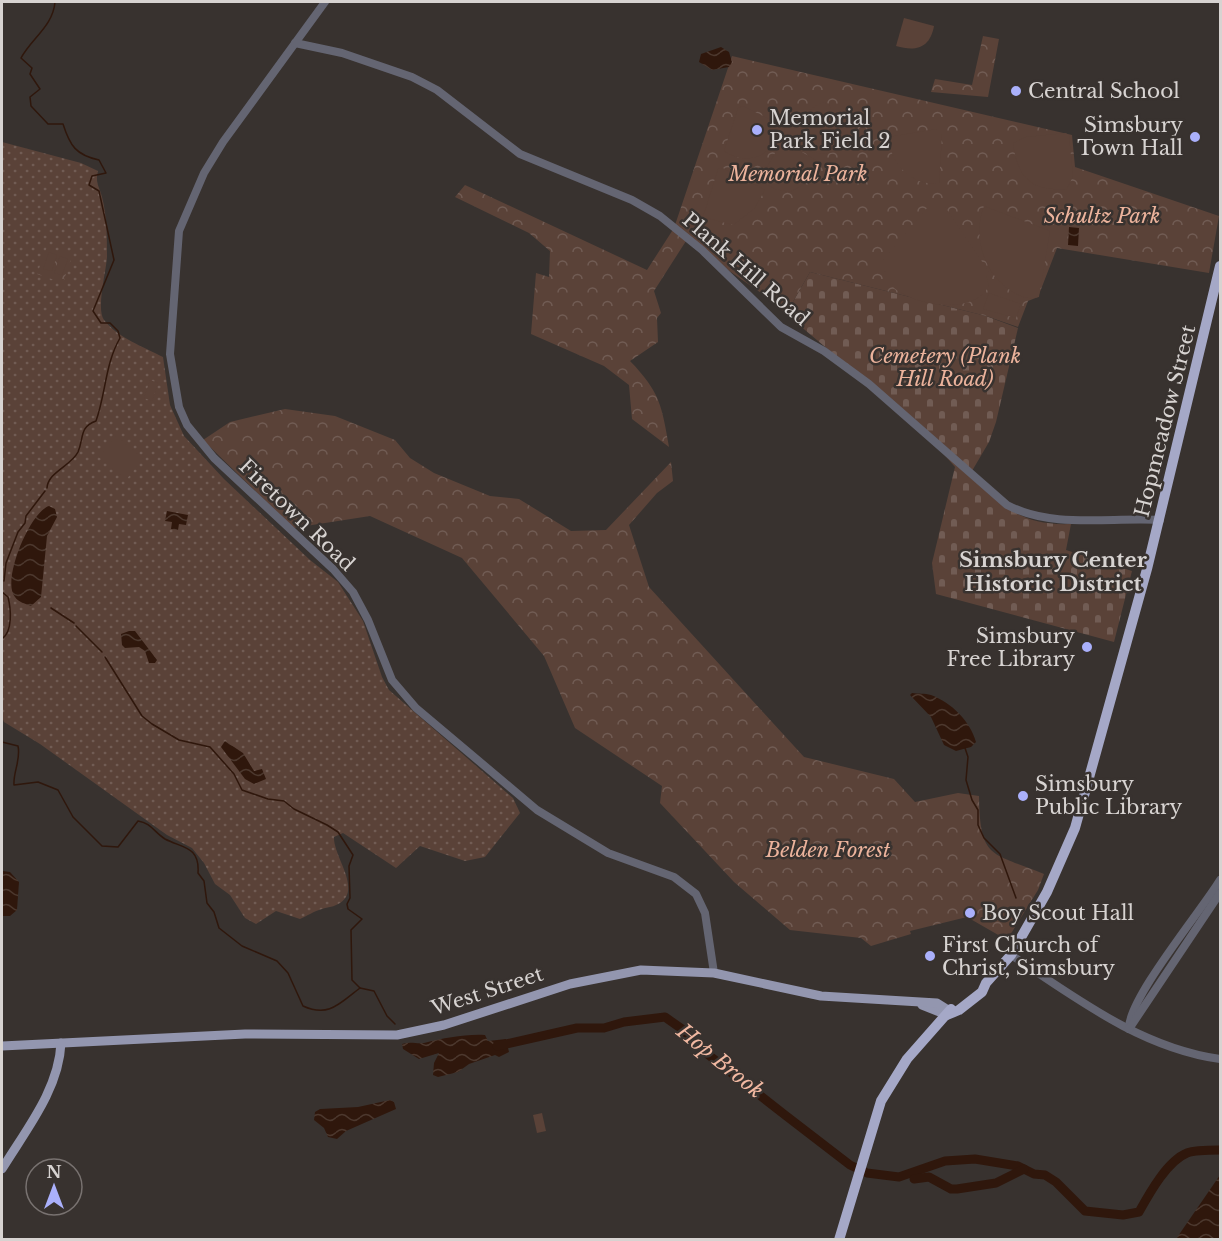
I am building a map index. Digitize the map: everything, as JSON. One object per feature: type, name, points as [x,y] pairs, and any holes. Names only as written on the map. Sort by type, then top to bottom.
[{"type":"highway","name":"Hopmeadow Street","points":[[839,1239],[876,1113],[888,1087],[907,1059],[955,1005],[977,986],[986,983],[1011,955],[1047,892],[1075,828],[1160,520],[1221,266]]},
{"type":"main road","name":"West Street","points":[[2,1046],[245,1034],[397,1035],[444,1025],[597,977],[651,970],[714,973],[793,992],[942,1005],[947,1015]]},
{"type":"main road","points":[[2,1169],[50,1088],[60,1055],[61,1043]]},
{"type":"street","name":"Firetown Road","points":[[325,2],[217,150],[204,173],[179,231],[170,354],[176,398],[183,417],[214,458],[342,579],[361,605],[392,680],[416,708],[537,810],[608,853],[674,877],[696,894],[705,913],[714,973]]},
{"type":"street","name":"Plank Hill Road","points":[[295,43],[342,53],[412,77],[437,90],[520,154],[632,200],[660,216],[702,250],[781,327],[824,351],[869,384],[1007,505],[1021,512],[1048,519],[1160,520]]},
{"type":"street","points":[[1130,1029],[1129,1020],[1153,977],[1221,880]]},
{"type":"street","points":[[1130,1029],[1221,893]]},
{"type":"street","points":[[1011,955],[1130,1029],[1175,1049],[1221,1059]]},
{"type":"green space","points":[[904,18],[934,26],[925,44],[916,48],[896,46]]},
{"type":"green space","points":[[983,36],[999,39],[988,97],[931,92],[935,79],[972,85]]},
{"type":"green space","name":"Memorial Park","points":[[732,56],[1072,135],[1075,167],[1219,216],[1209,273],[1057,248],[1038,297],[1028,301],[1018,327],[986,316],[810,272],[786,314],[767,297],[686,241],[654,291],[661,313],[657,318],[658,342],[630,361],[654,391],[664,421],[669,447],[632,419],[629,385],[604,366],[531,334],[536,273],[549,277],[550,251],[529,233],[455,197],[465,185],[647,270],[674,228]]},
{"type":"green space","points":[[822,102],[829,104],[844,145],[839,151],[816,153],[808,151],[795,144],[784,132],[785,126]]},
{"type":"green space","name":"Memorial Park Field 2","points":[[743,106],[783,126],[768,151],[752,158],[734,156],[724,151],[738,108]]},
{"type":"green space","points":[[937,129],[942,134],[939,184],[919,181],[904,171],[893,156],[888,137]]},
{"type":"green space","points":[[1066,133],[1069,136],[1073,176],[1067,189],[1044,188],[1035,185],[1028,180],[1018,166],[1013,143],[1026,137]]},
{"type":"green space","points":[[2,142],[81,163],[98,171],[97,182],[104,204],[107,235],[107,257],[101,299],[104,320],[124,337],[163,357],[170,405],[184,436],[224,479],[310,560],[338,582],[363,621],[382,677],[389,690],[513,798],[520,813],[485,857],[465,861],[420,846],[396,868],[343,833],[334,837],[348,881],[346,897],[338,904],[300,919],[276,911],[256,924],[245,918],[230,895],[215,884],[204,863],[192,848],[167,835],[40,744],[4,722],[2,717]]},
{"type":"green space","points":[[785,142],[822,164],[810,181],[790,192],[775,189],[759,180],[781,143]]},
{"type":"green space","points":[[723,168],[765,190],[754,209],[733,225],[703,217],[718,169]]},
{"type":"green space","points":[[984,206],[1050,231],[1039,297],[1025,298],[1013,292],[1003,285],[988,265],[983,254],[979,230]]},
{"type":"green space","points":[[928,207],[945,207],[989,272],[986,275],[989,286],[970,302],[944,305],[916,300],[894,288],[890,276],[878,266]]},
{"type":"green space","points":[[47,247],[72,256],[63,283],[37,274]]},
{"type":"green space","points":[[49,252],[57,255],[52,271],[43,269]]},
{"type":"green space","points":[[60,256],[68,259],[62,275],[54,273]]},
{"type":"green space","name":"Cemetery (Plank Hill Road)","points":[[810,272],[986,316],[1018,328],[996,422],[989,442],[969,476],[993,497],[1026,518],[1054,524],[1071,524],[1066,550],[1132,571],[1114,642],[936,594],[932,563],[955,467],[919,426],[786,314]]},
{"type":"green space","points":[[989,293],[1021,304],[1016,318],[983,309]]},
{"type":"green space","points":[[150,380],[158,383],[152,401],[144,398]]},
{"type":"green space","name":"Belden Forest","points":[[285,409],[335,416],[395,440],[410,458],[434,473],[490,496],[519,499],[571,531],[606,530],[671,462],[673,481],[657,493],[629,525],[649,587],[804,757],[894,779],[915,802],[958,793],[979,796],[982,832],[992,851],[1000,857],[1044,874],[1038,890],[1007,940],[967,917],[910,931],[911,934],[871,946],[861,938],[790,930],[734,882],[660,803],[662,786],[575,728],[544,656],[462,558],[370,516],[293,528],[203,440],[230,422]]},
{"type":"green space","points":[[116,436],[143,458],[126,480],[99,457]]},
{"type":"green space","points":[[542,1113],[546,1131],[537,1133],[533,1115]]},
{"type":"water","points":[[721,47],[729,52],[732,62],[729,67],[712,70],[699,62],[701,54]]},
{"type":"water","points":[[1069,227],[1079,228],[1078,246],[1068,245]]},
{"type":"water","points":[[49,506],[55,509],[57,517],[47,536],[41,597],[31,606],[20,602],[15,597],[12,577],[26,533],[34,520]]},
{"type":"water","points":[[167,511],[188,515],[186,525],[179,524],[178,530],[171,529],[172,522],[165,521]]},
{"type":"water","points":[[135,631],[157,660],[155,663],[149,663],[145,651],[139,647],[125,648],[122,645],[121,634]]},
{"type":"water","points":[[912,693],[931,695],[953,708],[965,720],[976,742],[971,747],[956,751],[944,745],[931,717],[910,695]]},
{"type":"water","points":[[225,741],[243,753],[254,771],[262,769],[266,779],[254,784],[245,779],[221,747]]},
{"type":"water","points":[[3,871],[10,872],[19,882],[17,910],[10,916],[2,916]]},
{"type":"water","points":[[485,1035],[488,1041],[506,1039],[509,1052],[499,1057],[495,1055],[469,1064],[458,1072],[438,1077],[433,1075],[434,1063],[439,1053],[419,1059],[403,1049],[402,1044],[424,1043],[462,1036]]},
{"type":"water","points":[[390,1100],[394,1102],[396,1109],[346,1131],[337,1139],[328,1137],[324,1128],[314,1120],[315,1112],[320,1109],[358,1107]]},
{"type":"water","points":[[1220,1175],[1220,1239],[1176,1239]]},
{"type":"waterway","points":[[47,488],[48,482],[55,473],[75,457],[84,430],[96,421],[108,368],[120,338],[118,331],[110,323],[101,323],[93,311],[114,260],[99,191],[89,185],[92,176],[106,173],[99,160],[79,152],[71,144],[63,124],[48,124],[31,106],[30,97],[40,89],[30,74],[32,68],[21,58],[46,25],[55,2]]},
{"type":"waterway","points":[[4,581],[6,563],[18,532],[25,523],[26,516],[45,491]]},
{"type":"waterway","points":[[2,586],[2,592],[8,597],[10,625],[2,639]]},
{"type":"waterway","points":[[51,608],[74,623]]},
{"type":"waterway","points":[[76,626],[102,652]]},
{"type":"waterway","points":[[105,657],[142,716],[152,724],[179,740],[210,747],[234,774],[242,790],[268,799],[284,801],[294,809],[338,832],[353,855],[349,866],[350,898],[347,904],[348,909],[362,919],[351,930],[352,980],[360,988]]},
{"type":"waterway","name":"Hop Brook","points":[[2,742],[18,746],[14,785],[38,782],[58,790],[73,817],[102,846],[118,847],[138,821],[149,826],[165,839],[189,849],[196,858],[198,873],[204,881],[207,903],[214,912],[219,928],[242,946],[277,961],[288,973],[303,1006],[327,1010],[360,988],[374,991],[387,1016],[395,1024]]},
{"type":"waterway","points":[[965,748],[968,757],[966,780],[972,800],[978,810],[978,825],[984,838],[1000,854],[1016,898]]},
{"type":"waterway","name":"Hop Brook","points":[[497,1046],[577,1028],[604,1028],[624,1022],[665,1017],[682,1029],[701,1049],[785,1115],[850,1165],[867,1173],[899,1177],[945,1161],[975,1159],[1018,1166],[1034,1174],[1045,1175],[1056,1182],[1085,1211],[1123,1215],[1139,1212],[1159,1179],[1172,1163],[1194,1151],[1220,1150]]},
{"type":"waterway","name":"Hop Brook","points":[[914,1179],[929,1177],[951,1189],[957,1189],[996,1183],[1024,1169]]},
{"type":"place","name":"Central School","points":[[1016,91]]},
{"type":"place","name":"Memorial Park Field 2","points":[[757,130]]},
{"type":"place","name":"Simsbury Town Hall","points":[[1195,137]]},
{"type":"place","name":"Simsbury Free Library","points":[[1087,647]]},
{"type":"place","name":"Simsbury Public Library","points":[[1023,796]]},
{"type":"place","name":"Boy Scout Hall","points":[[970,913]]},
{"type":"place","name":"First Church of Christ, Simsbury","points":[[930,956]]},
{"type":"district","name":"Simsbury Center Historic District","points":[[1053,572]]},
{"type":"park label","name":"Schultz Park","points":[[1102,216]]}]
